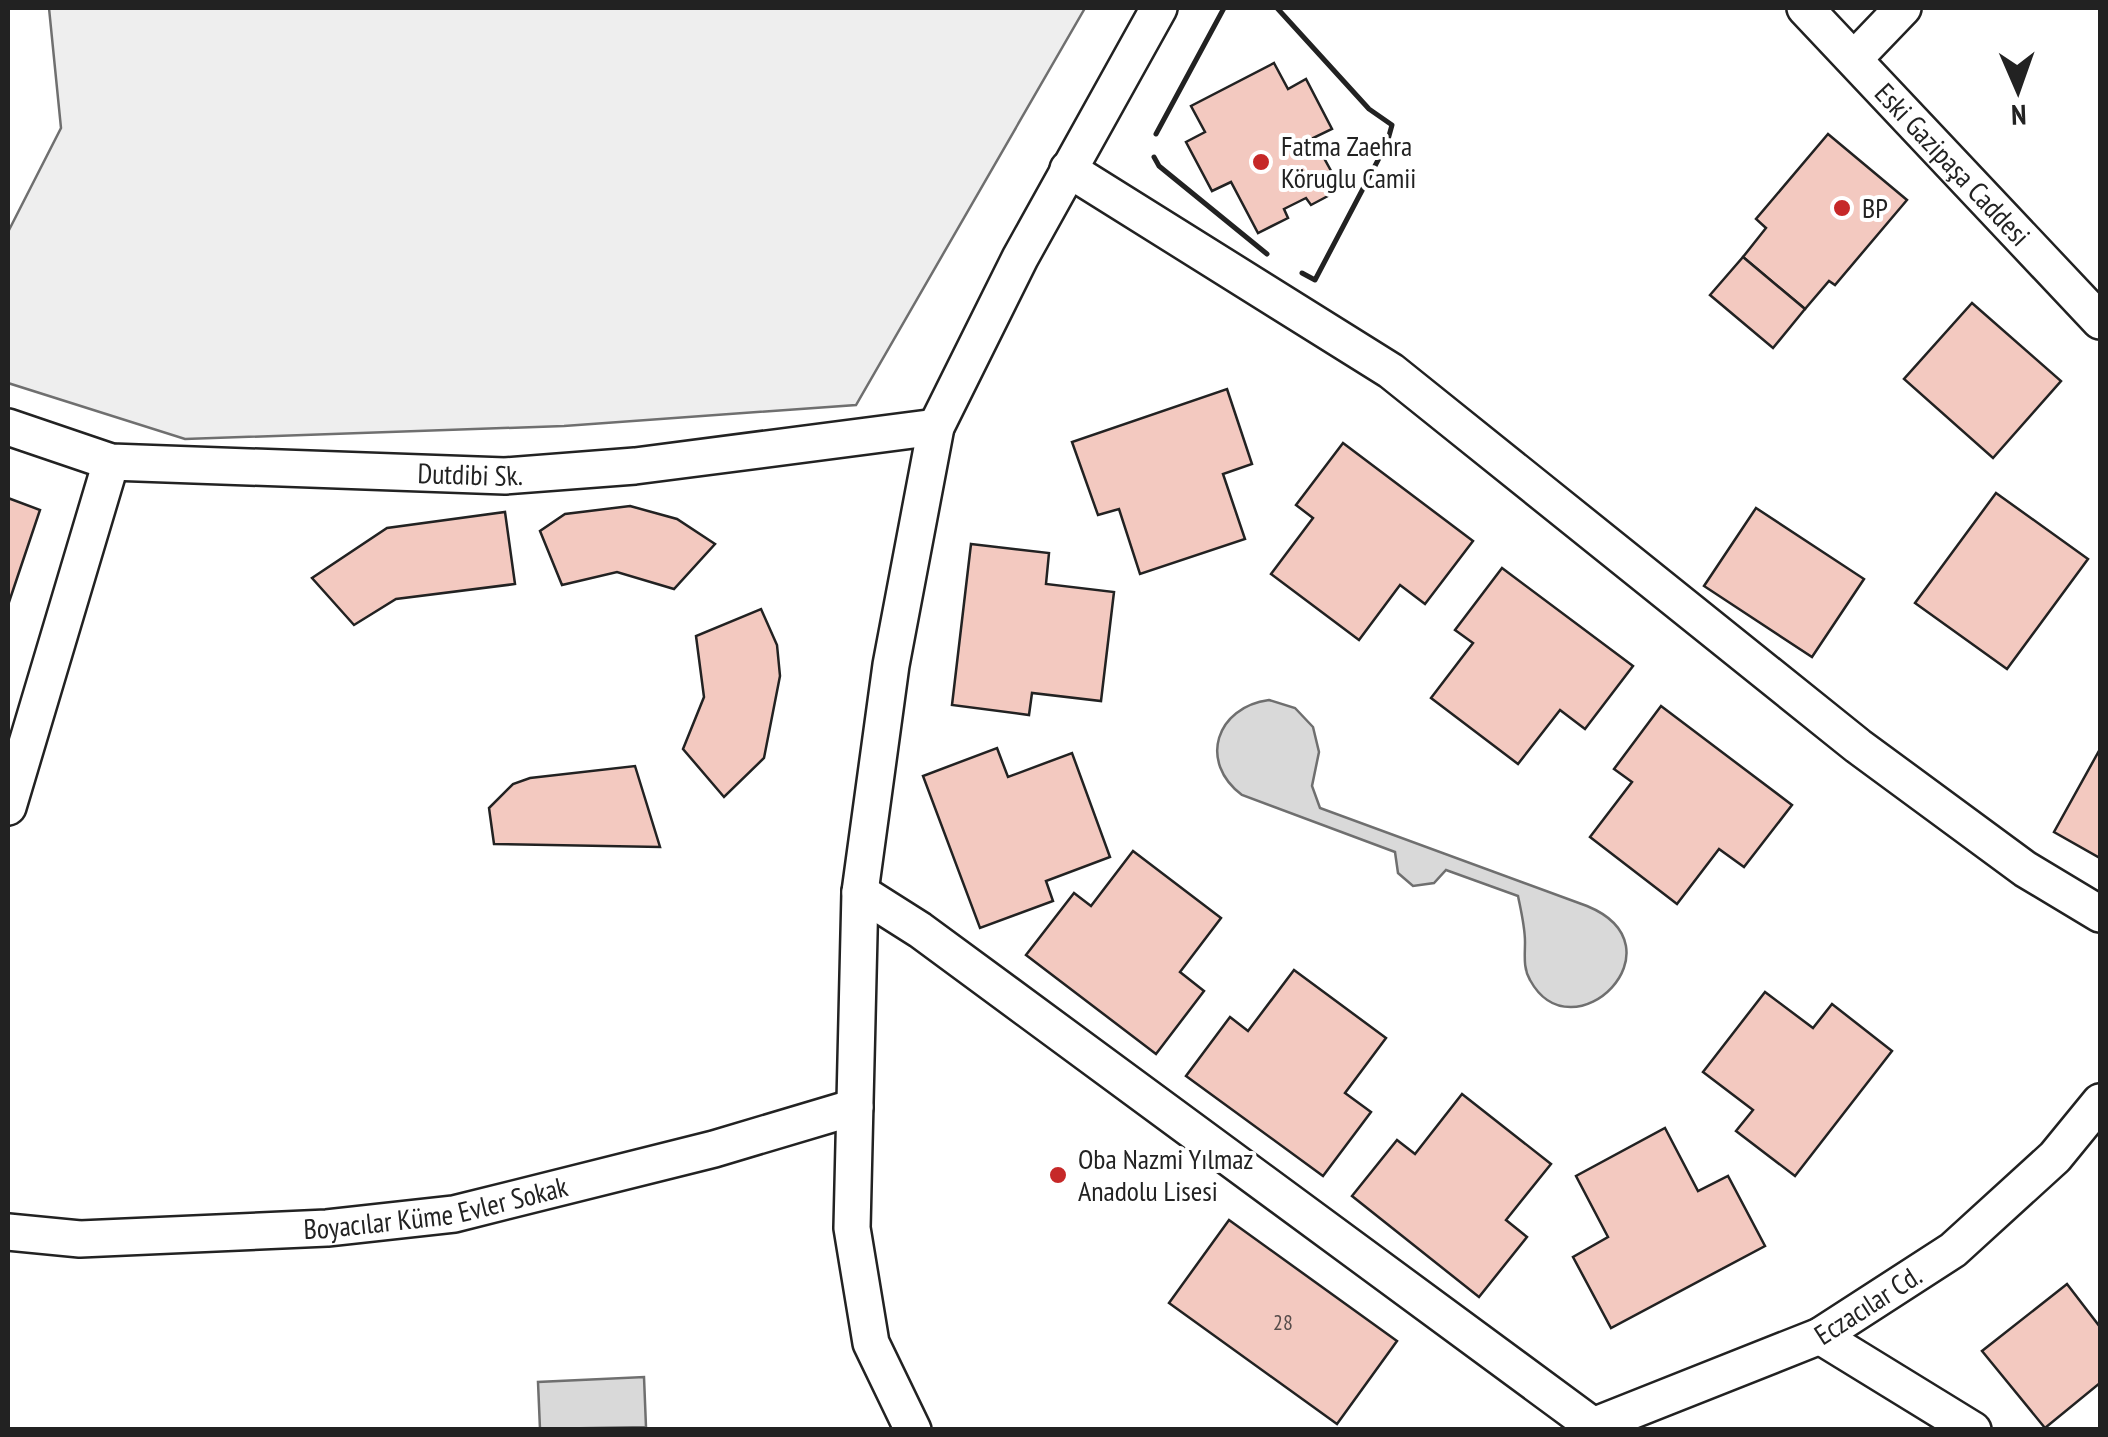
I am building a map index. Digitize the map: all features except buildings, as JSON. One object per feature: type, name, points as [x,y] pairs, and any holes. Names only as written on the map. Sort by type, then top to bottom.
[{"type":"street","points":[[912,1430],[871,1342],[852,1228],[860,892],[891,665],[936,426],[1068,169],[1159,8]]},
{"type":"street","name":"Eski Gazipaşa Caddesi","points":[[1806,8],[2100,322]]},
{"type":"street","points":[[1855,58],[1903,8]]},
{"type":"street","points":[[1068,169],[1391,371],[1858,746],[2024,869],[2100,914]]},
{"type":"street","name":"Dutdibi Sk.","points":[[8,427],[111,462],[505,476],[634,466],[936,426]]},
{"type":"street","points":[[8,807],[111,462]]},
{"type":"street","points":[[860,892],[920,930],[1588,1427]]},
{"type":"street","name":"Eczacılar Cd.","points":[[1588,1427],[1820,1336],[1953,1250],[2055,1157],[2100,1102]]},
{"type":"street","name":"Boyacılar Küme Evler Sokak","points":[[8,1232],[80,1240],[327,1228],[454,1214],[714,1149],[855,1107]]},
{"type":"street","points":[[1820,1336],[1974,1430]]},
{"type":"shaded area","points":[[49,8],[1085,8],[856,405],[564,426],[185,439],[8,383],[8,232],[61,128]]},
{"type":"shaded area","points":[[1269,700],[1295,708],[1313,727],[1319,752],[1312,786],[1320,808],[1587,906],[1615,924],[1626,946],[1624,968],[1612,988],[1593,1002],[1571,1007],[1549,1001],[1526,971],[1518,896],[1446,870],[1434,883],[1413,886],[1398,873],[1395,852],[1242,795],[1220,767],[1219,738],[1236,713]]},
{"type":"shaded area","points":[[644,1377],[646,1427],[540,1429],[538,1382]]},
{"type":"wall","points":[[1156,134],[1224,8]]},
{"type":"wall","points":[[1277,8],[1369,109],[1392,125],[1387,143],[1315,280],[1302,273]]},
{"type":"wall","points":[[1154,157],[1159,166],[1267,254]]},
{"type":"place","name":"Fatma Zaehra Köruglu Camii","points":[[1261,162]]},
{"type":"place","name":"BP","points":[[1842,208]]},
{"type":"place","name":"Oba Nazmi Yılmaz Anadolu Lisesi","points":[[1058,1175]]}]
